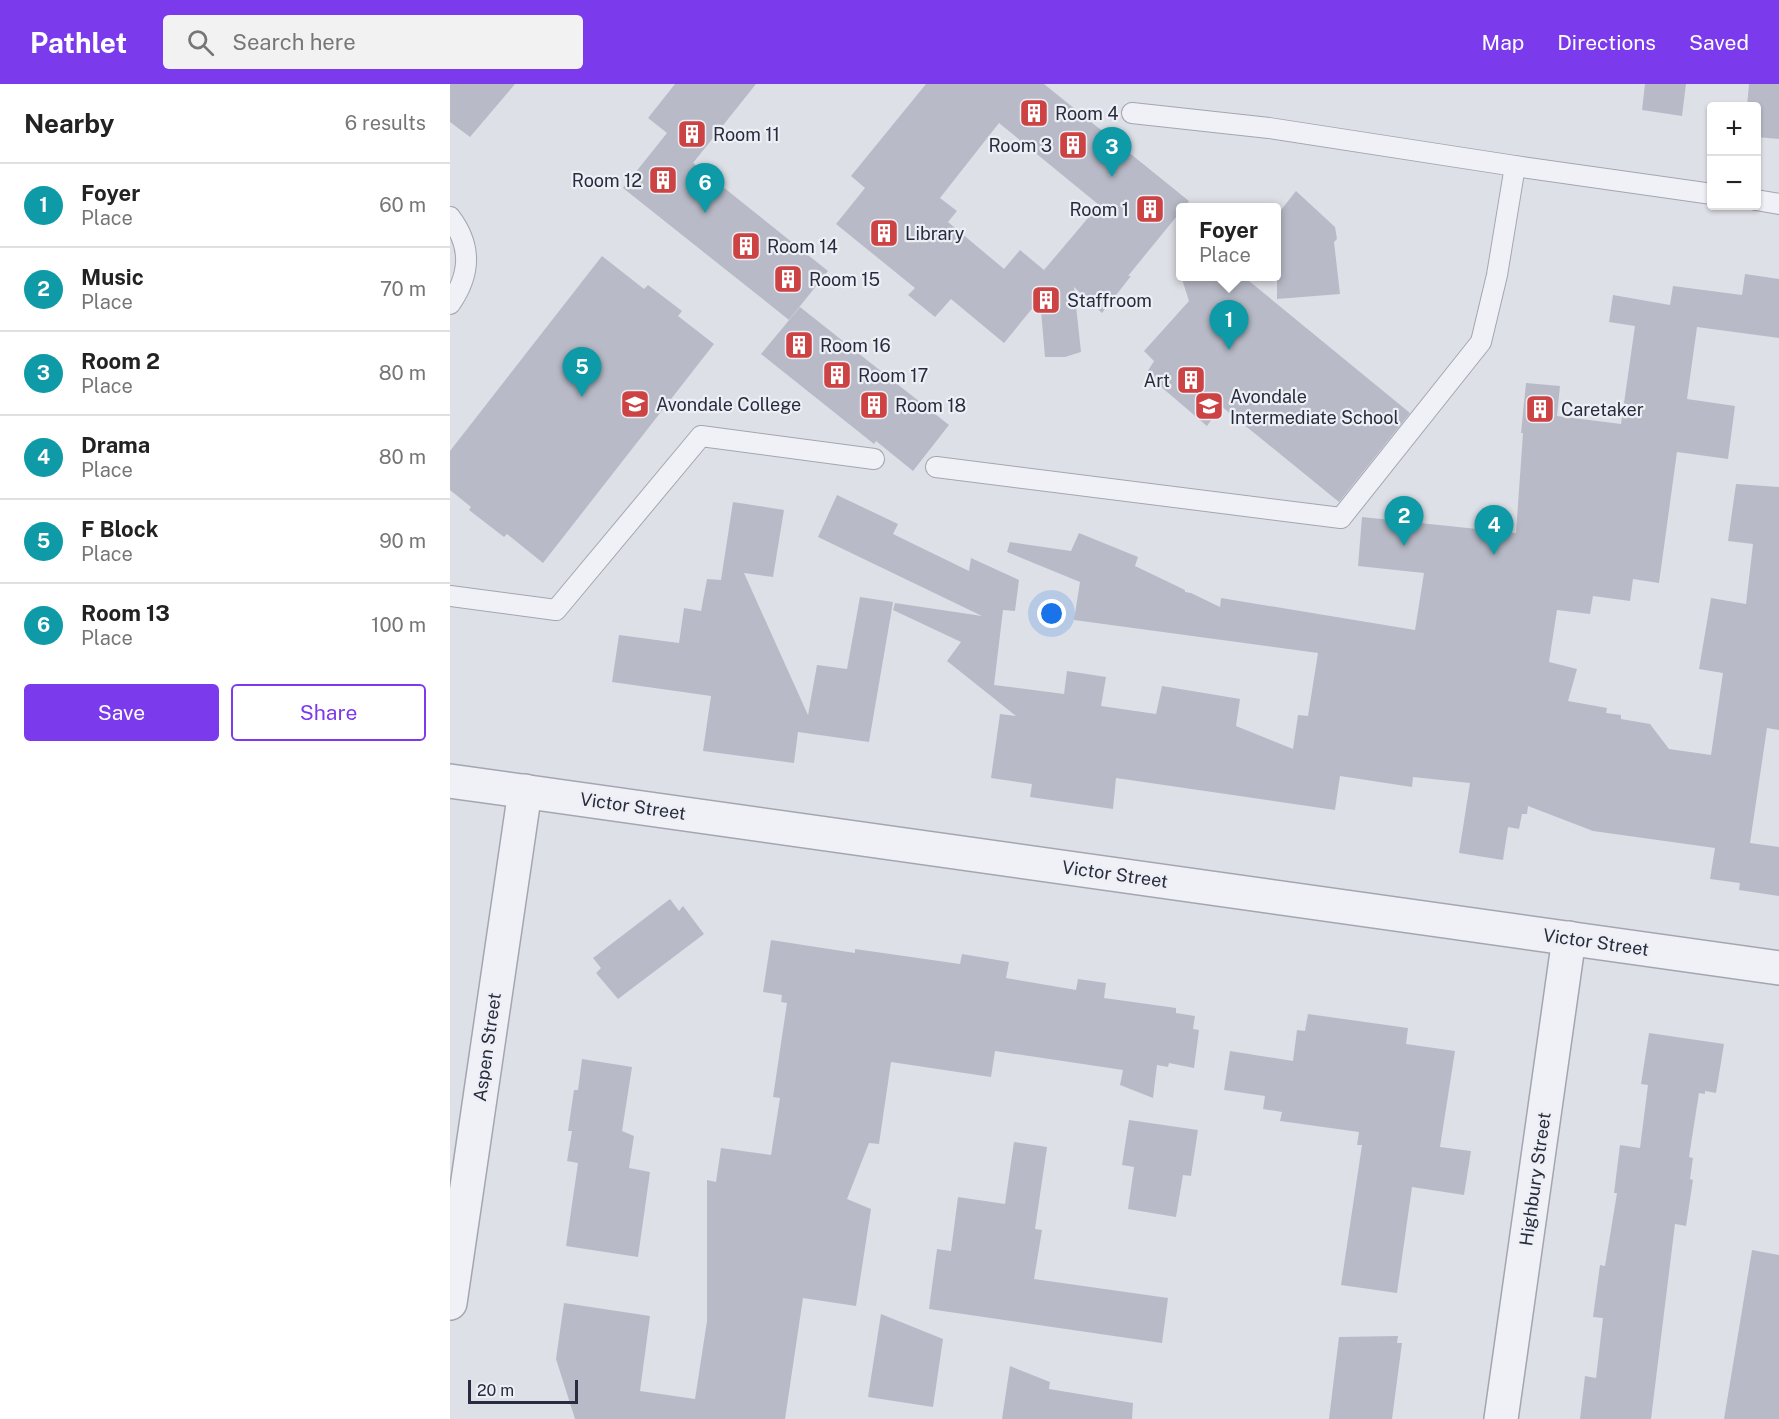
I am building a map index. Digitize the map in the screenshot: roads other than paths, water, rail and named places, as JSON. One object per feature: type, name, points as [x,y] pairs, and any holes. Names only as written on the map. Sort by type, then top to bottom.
[{"type":"street","name":"Victor Street","points":[[450,781],[1779,968]]},
{"type":"street","name":"Aspen Street","points":[[450,1303],[525,791]]},
{"type":"street","name":"Highbury Street","points":[[1501,1419],[1569,938]]},
{"type":"lane","points":[[1132,113],[1269,128],[1707,193]]},
{"type":"lane","points":[[936,466],[1341,518],[1481,342],[1497,275],[1515,166]]},
{"type":"lane","points":[[1761,201],[1779,204]]},
{"type":"lane","points":[[450,217],[463,238],[466,261],[462,284],[450,304]]},
{"type":"lane","points":[[450,596],[556,610],[701,436],[874,459]]},
{"type":"place","name":"Room 4","points":[[1034,113]]},
{"type":"place","name":"Room 11","points":[[692,134]]},
{"type":"place","name":"Room 3","points":[[1073,145]]},
{"type":"place","name":"Room 2","points":[[1112,177]]},
{"type":"place","name":"Room 12","points":[[663,180]]},
{"type":"place","name":"Room 1","points":[[1150,209]]},
{"type":"place","name":"Room 13","points":[[705,213]]},
{"type":"place","name":"Library","points":[[884,233]]},
{"type":"place","name":"Room 14","points":[[746,246]]},
{"type":"place","name":"Room 15","points":[[788,279]]},
{"type":"place","name":"Staffroom","points":[[1046,300]]},
{"type":"place","name":"Room 16","points":[[799,345]]},
{"type":"place","name":"Foyer","points":[[1229,350]]},
{"type":"place","name":"Room 17","points":[[837,375]]},
{"type":"place","name":"Art","points":[[1191,380]]},
{"type":"place","name":"F Block","points":[[582,397]]},
{"type":"place","name":"Avondale College","points":[[635,404]]},
{"type":"place","name":"Room 18","points":[[874,405]]},
{"type":"place","name":"Avondale Intermediate School","points":[[1209,406]]},
{"type":"place","name":"Caretaker","points":[[1540,409]]},
{"type":"place","name":"Music","points":[[1404,546]]},
{"type":"place","name":"Drama","points":[[1494,555]]}]
